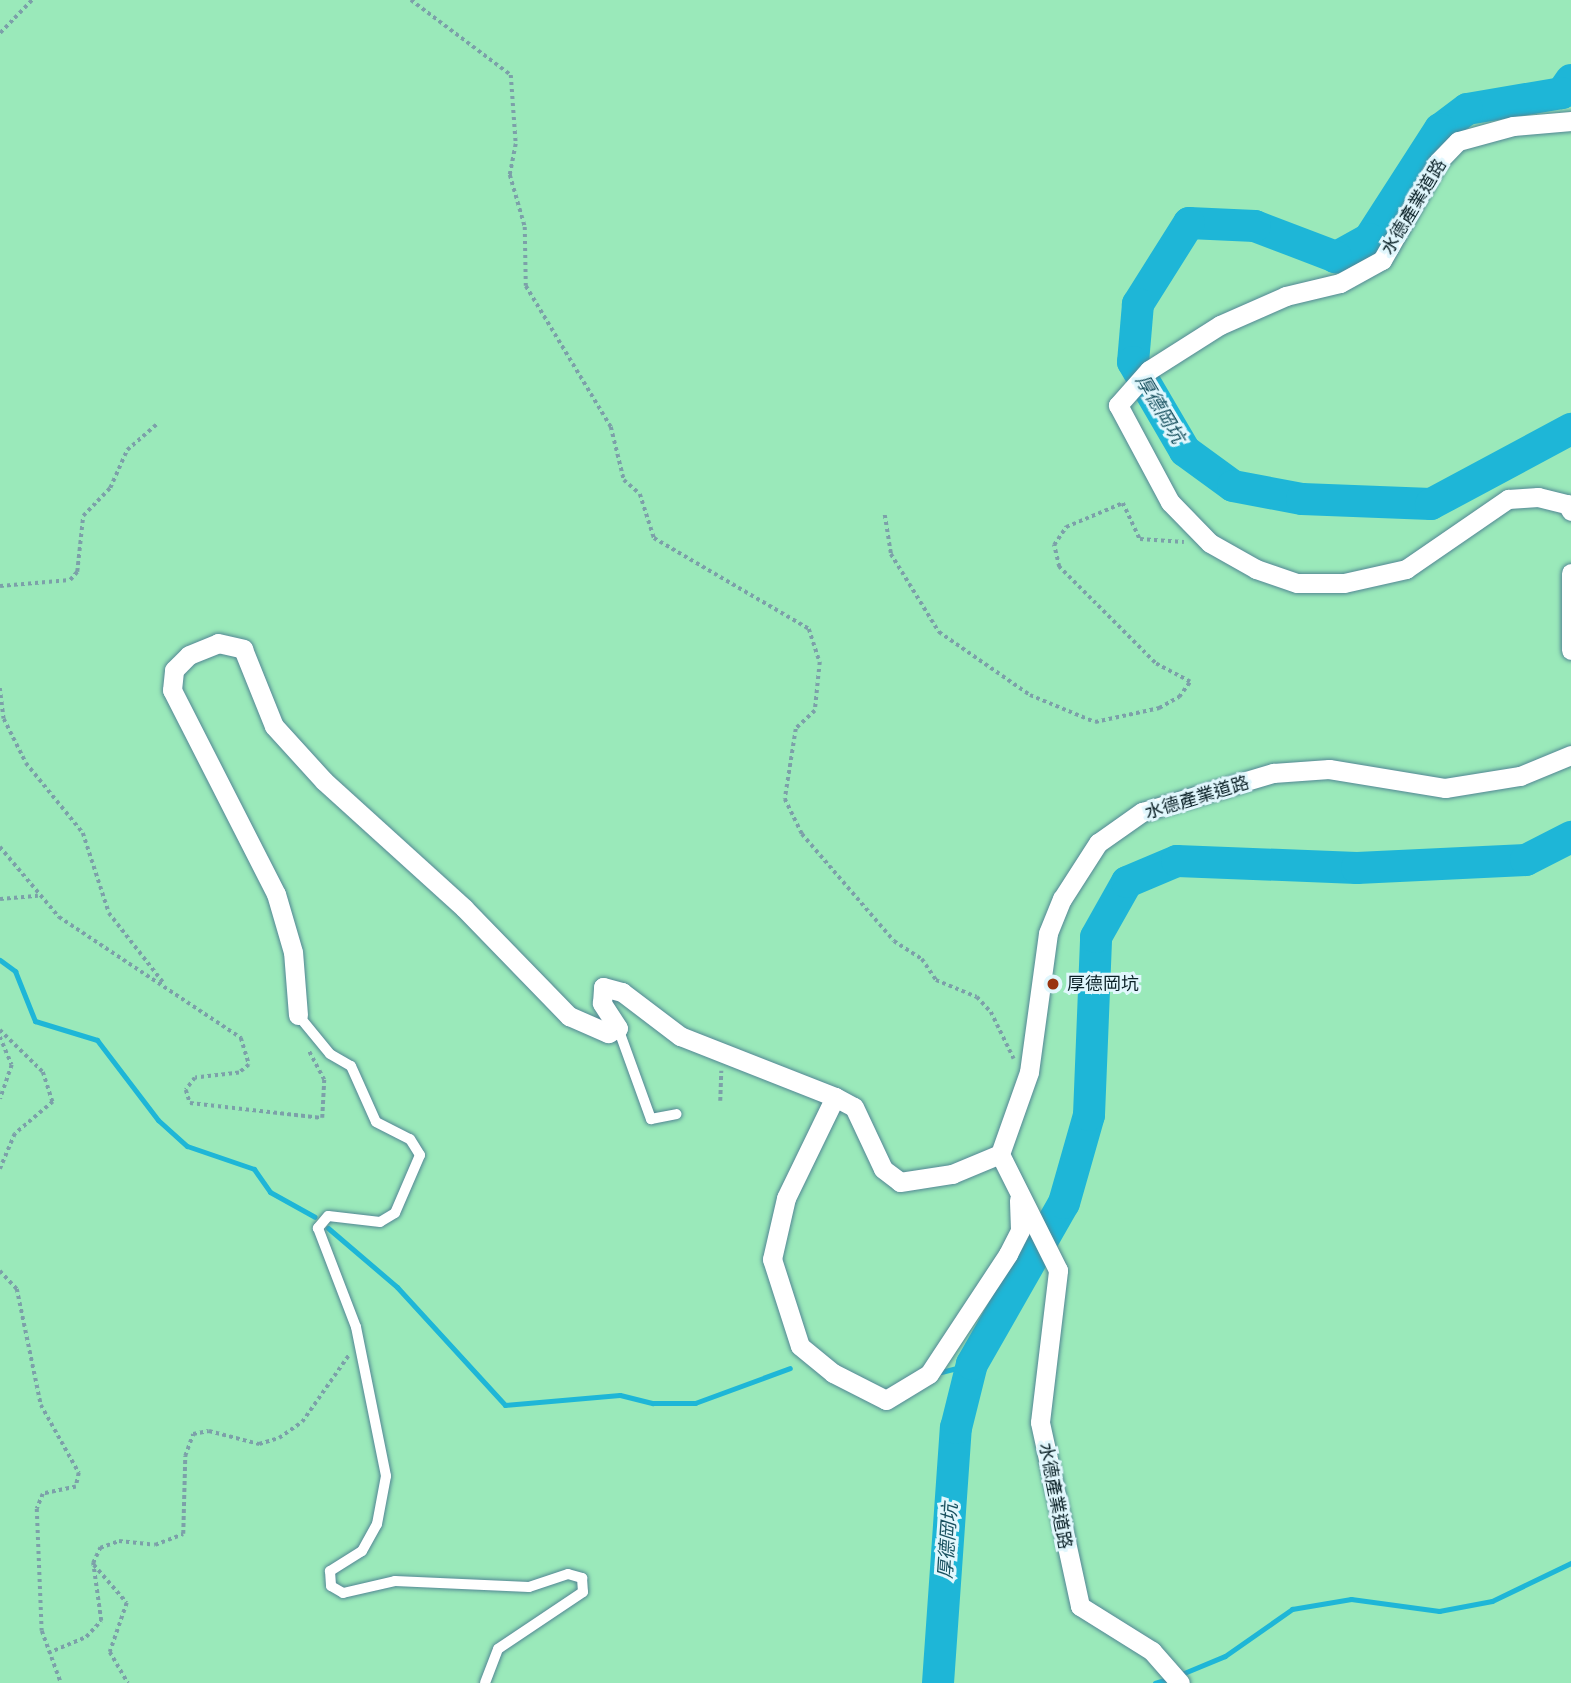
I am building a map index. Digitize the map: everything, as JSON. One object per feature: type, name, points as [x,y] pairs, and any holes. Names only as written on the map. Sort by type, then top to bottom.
[{"type":"street","name":"水德產業道路","points":[[1210,543],[1170,502],[1118,405],[1123,391],[1149,370],[1220,325],[1286,296],[1340,283],[1382,260],[1438,162],[1458,141],[1513,126],[1571,121]]},
{"type":"street","points":[[1210,543],[1297,583],[1344,583],[1406,569],[1508,499],[1538,497],[1567,504],[1571,511]]},
{"type":"street","points":[[1571,573],[1571,650]]},
{"type":"street","points":[[298,1015],[293,952],[276,894],[172,690],[174,670],[189,655],[218,643],[243,649],[274,726],[360,819],[464,908],[569,1016],[608,1033],[618,1028],[602,1003],[603,986],[721,1055],[792,1076],[835,1097],[854,1107],[883,1169],[900,1182],[952,1174],[1000,1154],[1019,1200],[1020,1230],[1008,1254],[929,1374],[887,1400],[822,1367],[800,1346],[772,1259],[772,1237],[808,1143],[835,1097]]},
{"type":"street","name":"水德產業道路","points":[[1000,1154],[1029,1072],[1048,933],[1062,899],[1098,843],[1142,812],[1273,773],[1329,769],[1445,788],[1520,776],[1571,755]]},
{"type":"street","name":"水德產業道路","points":[[1019,1200],[1034,1216],[1058,1270],[1040,1422],[1080,1606],[1094,1621],[1152,1651],[1181,1683]]},
{"type":"lane","points":[[298,1015],[330,1054],[351,1066],[376,1122],[410,1139],[420,1154],[395,1213],[380,1222],[328,1216],[318,1228],[358,1346],[386,1476],[377,1524],[362,1551],[330,1571],[331,1586],[343,1593],[442,1580],[529,1587],[568,1574],[582,1578],[583,1592],[498,1649],[485,1683]]},
{"type":"lane","points":[[618,1028],[651,1119],[677,1114]]},
{"type":"path","points":[[0,33],[32,0]]},
{"type":"path","points":[[411,0],[511,75],[516,144],[510,175],[525,227],[526,286],[611,427],[624,480],[640,494],[654,538],[809,629],[820,662],[815,710],[796,729],[785,799],[802,834],[894,940],[922,959],[936,980],[977,997],[991,1012],[1008,1053],[1029,1072]]},
{"type":"path","points":[[0,586],[70,580],[77,572],[83,516],[110,488],[127,450],[157,424]]},
{"type":"path","points":[[885,515],[891,554],[939,632],[1030,695],[1095,722],[1159,708],[1179,697],[1190,682],[1155,663],[1059,567],[1054,545],[1066,527],[1123,503],[1148,543],[1210,543]]},
{"type":"path","points":[[0,688],[4,719],[26,763],[83,833],[109,913],[164,984]]},
{"type":"path","points":[[0,847],[38,896],[59,917],[164,984],[241,1038],[249,1052],[249,1065],[239,1073],[195,1078],[186,1090],[190,1103],[322,1118],[324,1080],[306,1046]]},
{"type":"path","points":[[0,899],[38,896]]},
{"type":"path","points":[[0,1030],[43,1072],[53,1102],[15,1134],[0,1169]]},
{"type":"path","points":[[0,1037],[12,1065],[0,1100]]},
{"type":"path","points":[[720,1101],[721,1055]]},
{"type":"path","points":[[0,1271],[17,1289],[41,1405],[79,1473],[76,1487],[43,1494],[37,1509],[48,1653],[61,1683]]},
{"type":"path","points":[[48,1653],[86,1637],[101,1621],[93,1563],[100,1548],[119,1541],[155,1545],[183,1534],[185,1455],[192,1433],[209,1431],[259,1444],[279,1438],[302,1422],[332,1372],[358,1346]]},
{"type":"path","points":[[93,1563],[127,1603],[110,1652],[128,1683]]},
{"type":"green space","points":[[0,0],[1571,0],[1571,1683],[0,1683]]},
{"type":"waterway","name":"厚德岡坑","points":[[1571,80],[1562,93],[1467,109],[1440,129],[1369,239],[1336,257],[1255,226],[1189,223],[1138,304],[1133,362],[1185,451],[1233,486],[1302,499],[1431,504],[1571,429]]},
{"type":"waterway","name":"厚德岡坑","points":[[938,1683],[956,1428],[972,1364],[1064,1203],[1089,1115],[1096,937],[1127,882],[1177,861],[1357,868],[1526,860],[1571,837]]},
{"type":"waterway","points":[[0,960],[15,971],[35,1021],[97,1040],[158,1120],[187,1146],[254,1169],[270,1192],[315,1217]]},
{"type":"waterway","points":[[328,1228],[397,1287],[505,1405],[620,1395],[653,1403],[695,1403],[790,1368]]},
{"type":"waterway","points":[[941,1372],[972,1364]]},
{"type":"waterway","points":[[1184,1673],[1225,1656],[1292,1609],[1351,1599],[1439,1611],[1492,1601],[1571,1563]]},
{"type":"waterway","points":[[1155,1683],[1167,1679]]},
{"type":"place","name":"厚德岡坑","points":[[1053,984]]}]
